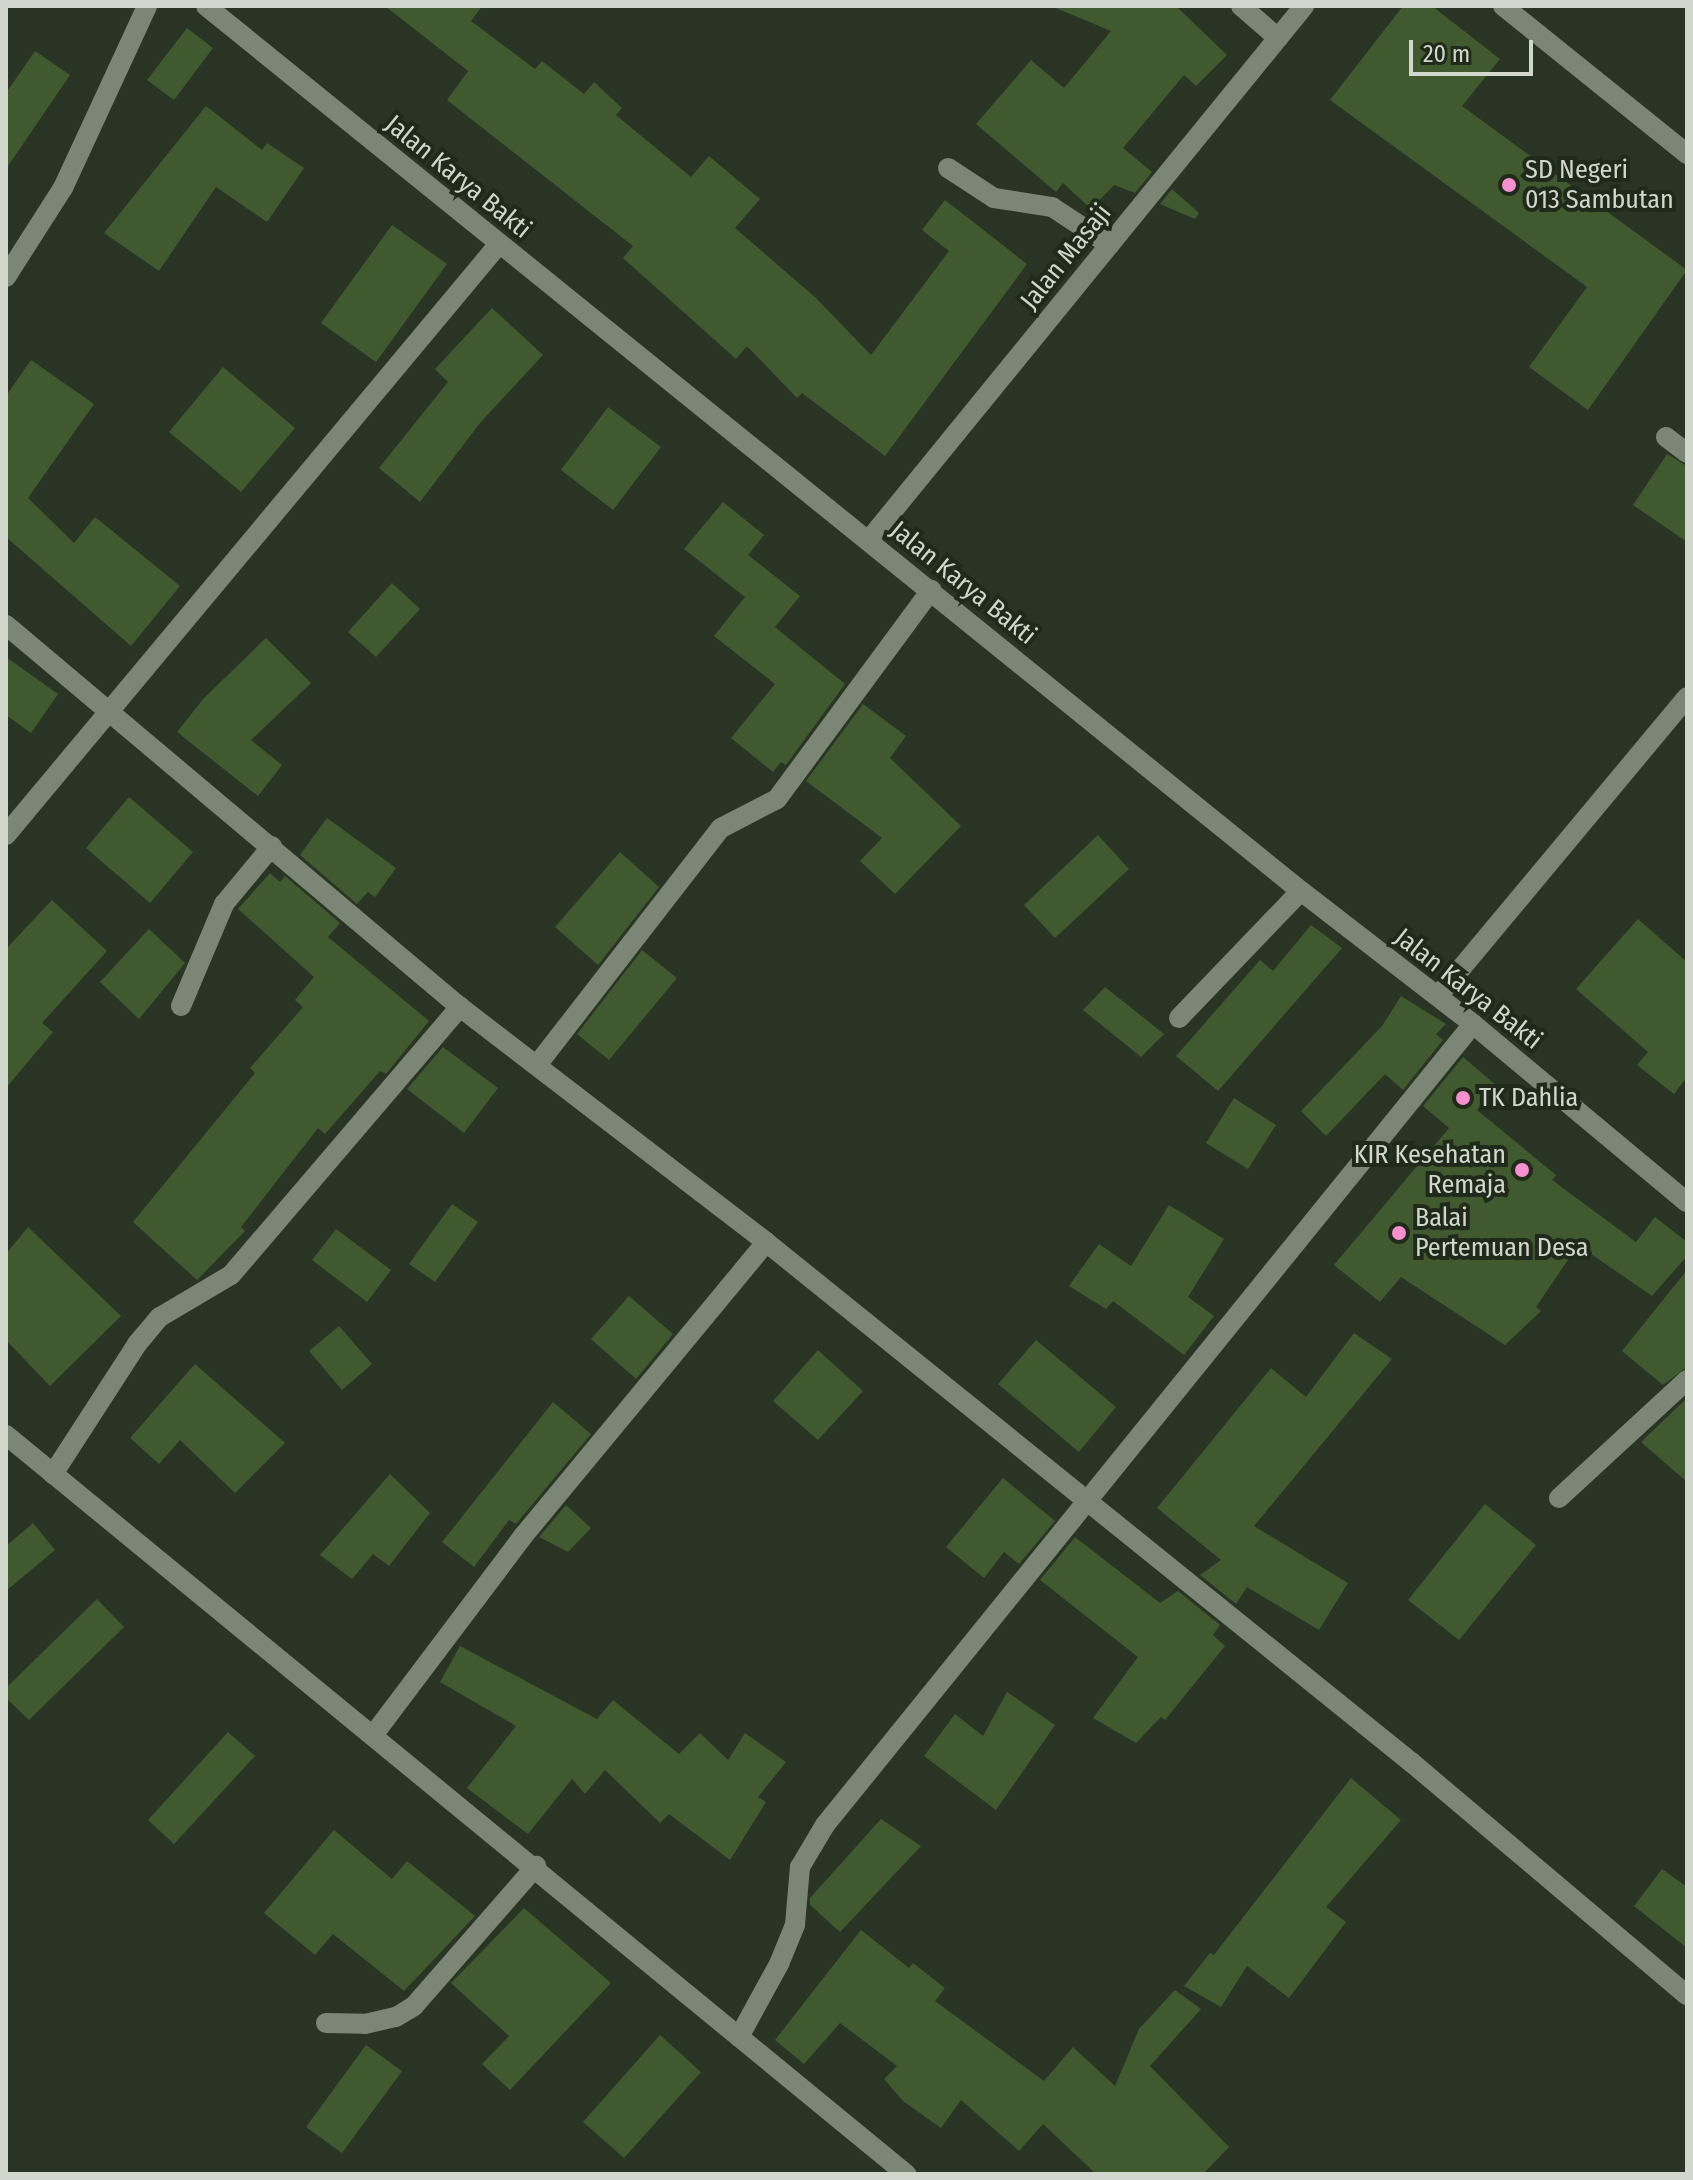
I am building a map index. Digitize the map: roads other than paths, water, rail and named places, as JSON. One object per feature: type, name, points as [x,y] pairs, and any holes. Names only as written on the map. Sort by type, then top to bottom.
[{"type":"street","points":[[6,277],[63,188],[147,6]]},
{"type":"street","name":"Jalan Karya Bakti","points":[[206,6],[1301,891],[1473,1024],[1687,1202]]},
{"type":"street","points":[[1241,6],[1278,38]]},
{"type":"street","name":"Jalan Masaji","points":[[869,540],[1304,6]]},
{"type":"street","points":[[1503,6],[1687,154]]},
{"type":"street","points":[[948,168],[994,198],[1052,207],[1110,245]]},
{"type":"street","points":[[6,835],[499,244]]},
{"type":"street","points":[[1666,437],[1687,453]]},
{"type":"street","points":[[537,1065],[721,828],[777,799],[931,590]]},
{"type":"street","points":[[6,625],[460,1007],[766,1242],[1084,1502],[1411,1762],[1687,1995]]},
{"type":"street","points":[[1438,996],[1687,697]]},
{"type":"street","points":[[181,1006],[224,904],[272,846]]},
{"type":"street","points":[[1179,1018],[1301,891]]},
{"type":"street","points":[[53,1474],[137,1344],[160,1317],[231,1275],[460,1007]]},
{"type":"street","points":[[739,2037],[779,1964],[795,1925],[800,1867],[825,1825],[1473,1024]]},
{"type":"street","points":[[374,1734],[524,1535],[766,1242]]},
{"type":"street","points":[[1559,1498],[1687,1380]]},
{"type":"street","points":[[6,1435],[536,1866],[906,2174]]},
{"type":"street","points":[[326,2023],[365,2024],[396,2017],[414,2006],[536,1866]]},
{"type":"place","name":"SD Negeri 013 Sambutan","points":[[1509,185]]},
{"type":"place","name":"TK Dahlia","points":[[1463,1098]]},
{"type":"place","name":"KIR Kesehatan Remaja","points":[[1522,1170]]},
{"type":"place","name":"Balai Pertemuan Desa","points":[[1399,1233]]}]
